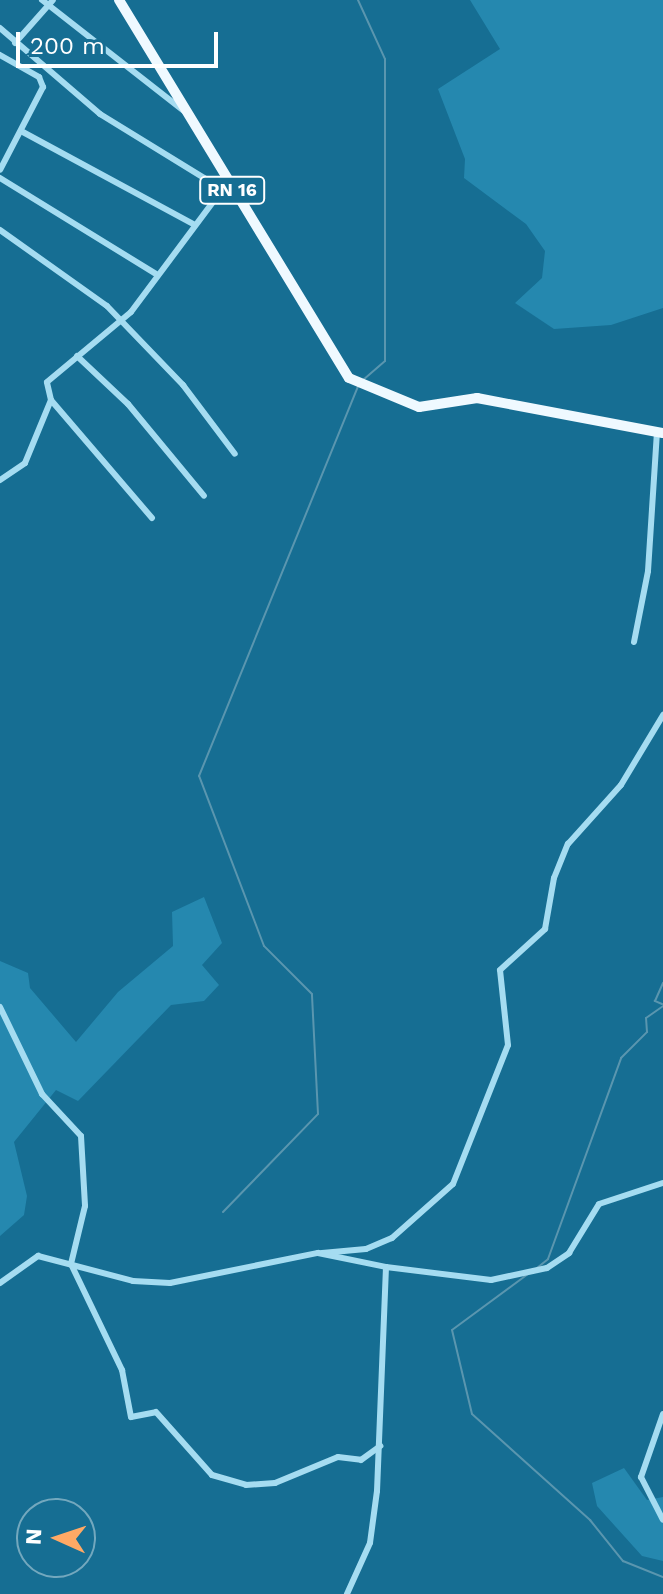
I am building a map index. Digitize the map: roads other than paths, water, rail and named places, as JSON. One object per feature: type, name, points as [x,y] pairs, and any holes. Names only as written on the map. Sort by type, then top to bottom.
[{"type":"main road","name":"RN 16","points":[[119,0],[194,116],[224,186],[349,378],[419,407],[477,398],[660,432]]},
{"type":"street","points":[[15,43],[48,2],[63,10],[146,86],[194,116]]},
{"type":"street","points":[[0,28],[100,114],[224,186],[121,322],[47,382],[51,400],[152,518]]},
{"type":"street","points":[[0,55],[43,82],[0,170]]},
{"type":"street","points":[[21,131],[193,224]]},
{"type":"street","points":[[0,178],[156,274]]},
{"type":"street","points":[[0,230],[71,278],[121,322],[183,385],[235,454]]},
{"type":"street","points":[[77,356],[128,404],[204,496]]},
{"type":"street","points":[[0,480],[25,463],[51,400]]},
{"type":"street","points":[[634,642],[648,571],[660,432]]},
{"type":"street","points":[[0,1283],[38,1256],[170,1283],[318,1253],[366,1249],[392,1238],[453,1184],[508,1045],[500,970],[545,929],[554,878],[568,844],[621,785],[663,715]]},
{"type":"street","points":[[0,1007],[42,1094],[81,1136],[85,1206],[71,1264],[122,1370],[131,1417],[156,1412],[212,1475],[246,1485],[275,1483],[338,1457],[361,1460],[380,1446]]},
{"type":"street","points":[[318,1253],[386,1267],[491,1280],[547,1268],[569,1253],[599,1204],[663,1183]]},
{"type":"street","points":[[347,1594],[370,1543],[380,1446],[386,1267]]},
{"type":"street","points":[[663,1414],[641,1477],[663,1520]]},
{"type":"waterway","points":[[358,0],[385,59],[385,361],[364,379]]},
{"type":"waterway","points":[[223,1212],[318,1114],[312,994],[264,946],[199,776],[358,387]]},
{"type":"waterway","points":[[662,1004],[655,1001],[663,983]]},
{"type":"waterway","points":[[537,1268],[548,1259],[621,1058],[647,1032],[646,1018],[663,1006]]},
{"type":"waterway","points":[[528,1274],[452,1330],[472,1414],[590,1520],[623,1561],[663,1577]]}]
